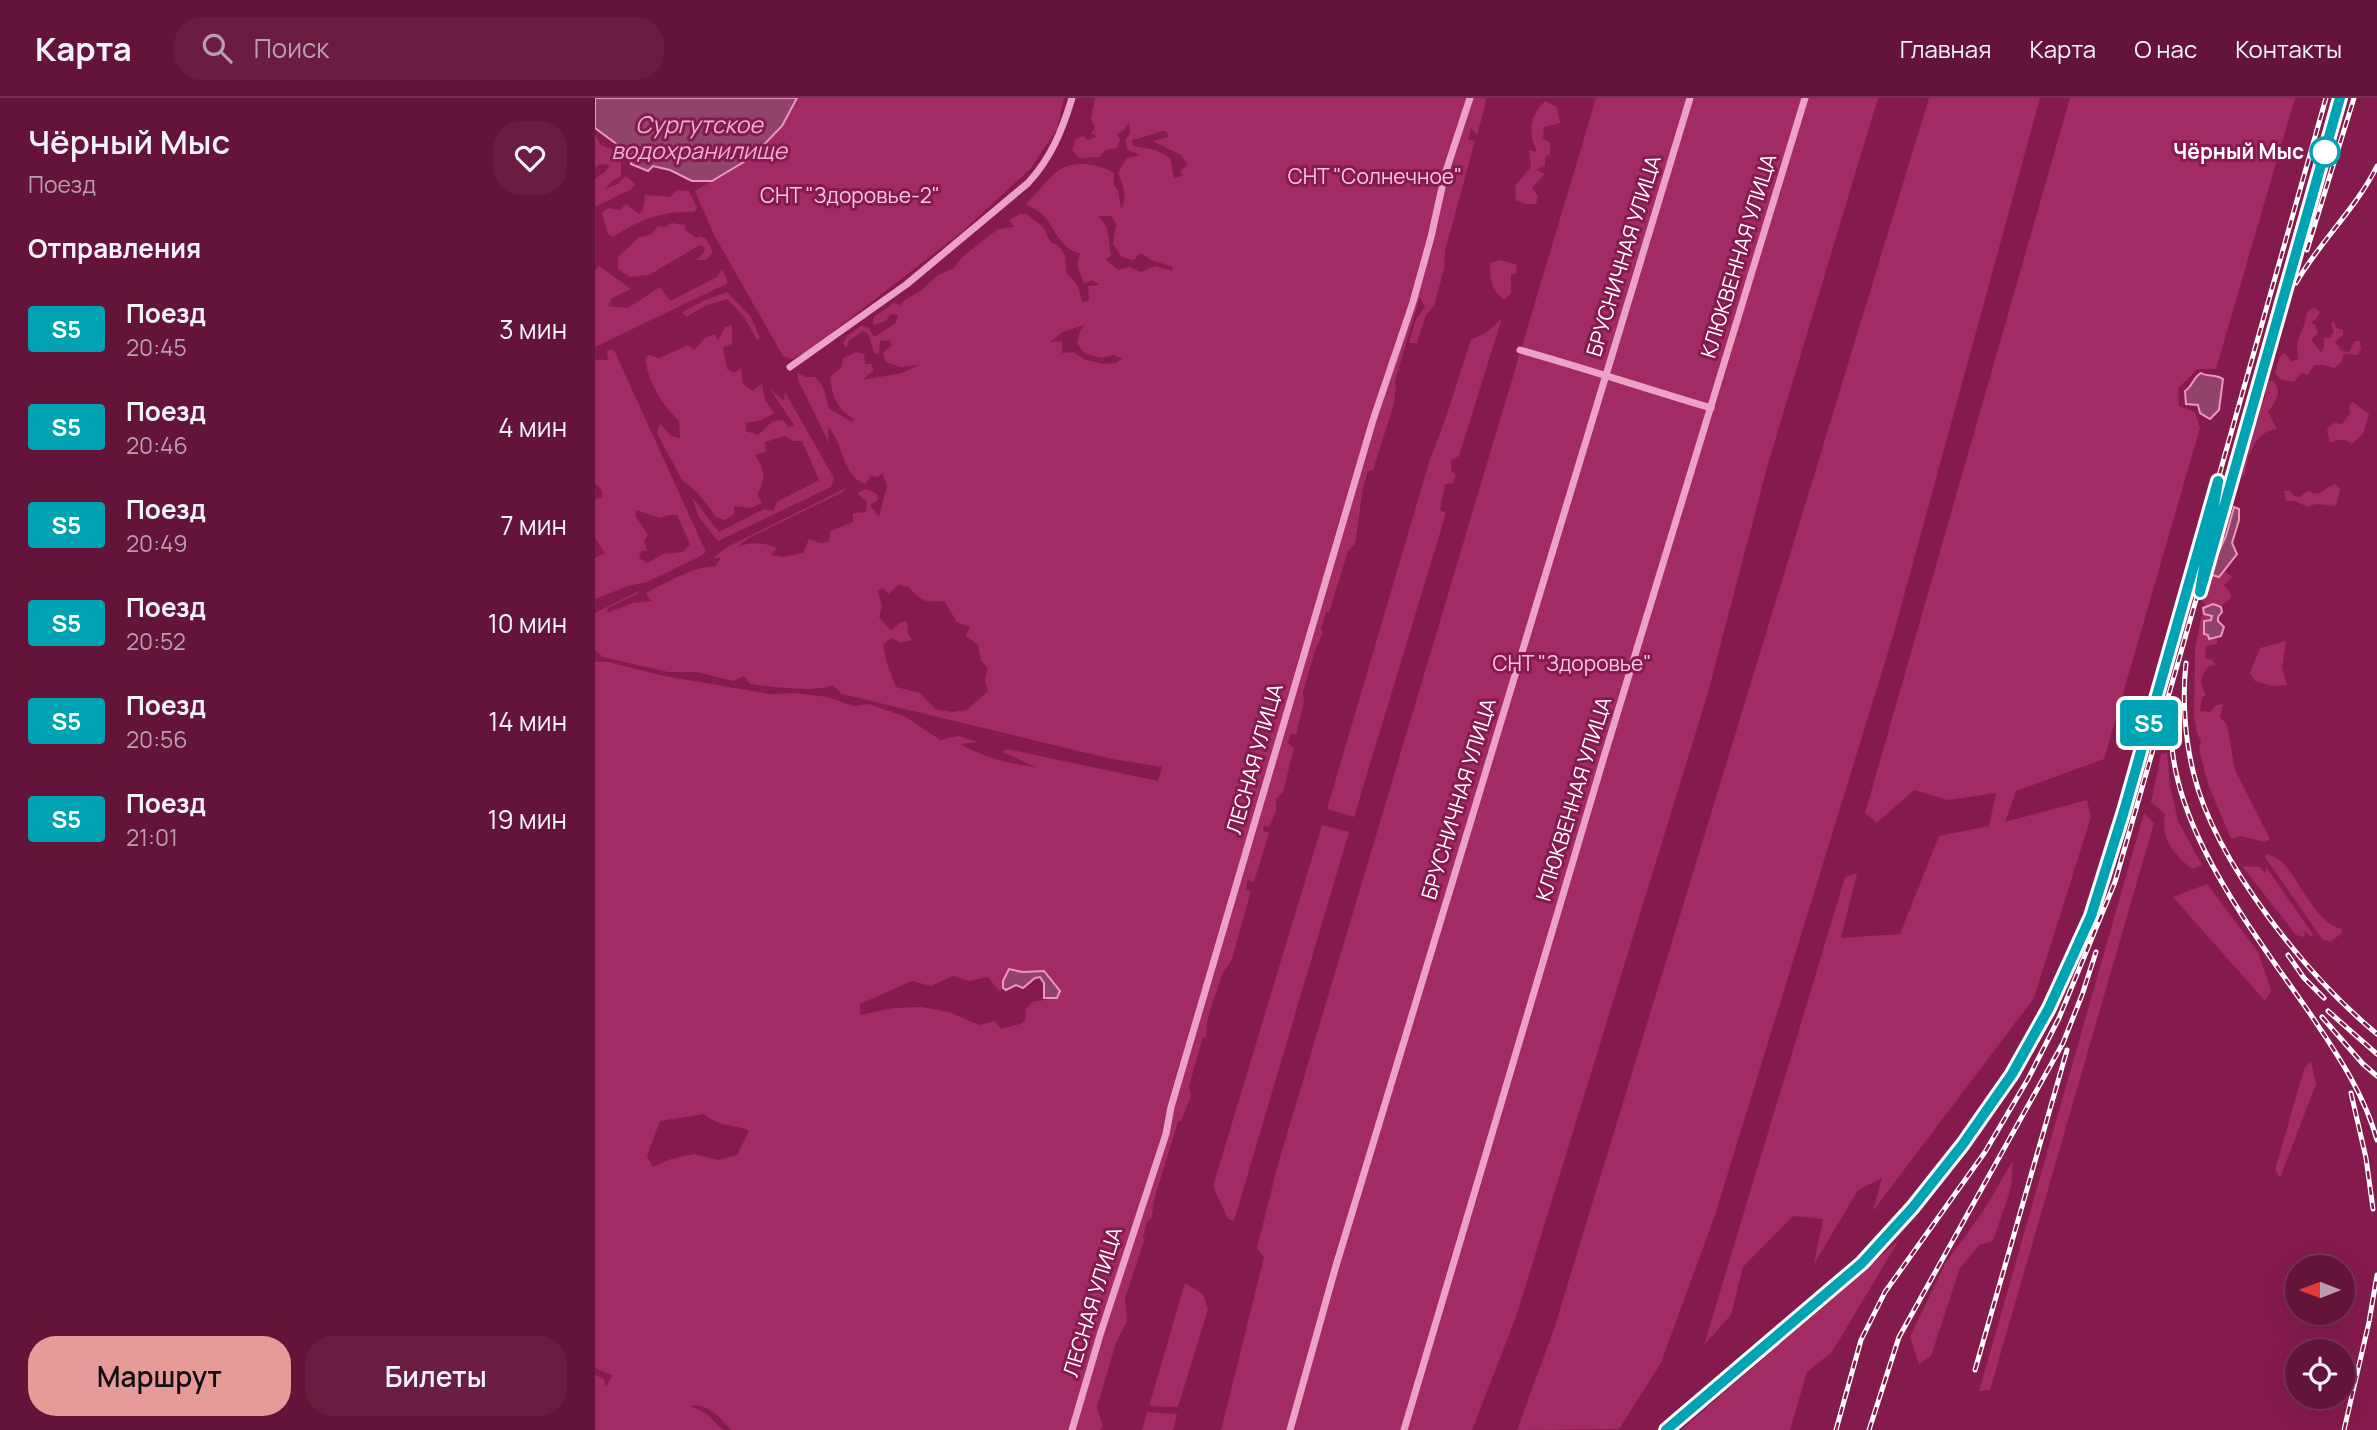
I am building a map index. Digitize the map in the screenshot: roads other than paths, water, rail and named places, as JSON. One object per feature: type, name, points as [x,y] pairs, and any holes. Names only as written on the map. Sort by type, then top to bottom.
[{"type":"street","points":[[790,367],[907,284],[1028,183],[1043,166],[1057,142],[1072,98]]},
{"type":"street","name":"ЛЕСНАЯ УЛИЦА","points":[[1072,1430],[1104,1322],[1166,1134],[1175,1094],[1369,433],[1413,302],[1445,174],[1470,98]]},
{"type":"street","name":"БРУСНИЧНАЯ УЛИЦА","points":[[1290,1430],[1339,1256],[1690,98]]},
{"type":"street","name":"КЛЮКВЕННАЯ УЛИЦА","points":[[1405,1430],[1603,760],[1805,98]]},
{"type":"street","points":[[1520,351],[1579,366],[1711,408]]},
{"type":"water","name":"Сургутское водохранилище","points":[[595,98],[797,98],[782,126],[752,157],[712,181],[692,181],[670,170],[653,166],[648,171],[631,164],[630,154],[595,128]]},
{"type":"water","points":[[2201,373],[2223,379],[2219,410],[2210,419],[2200,413],[2198,405],[2186,404],[2185,391]]},
{"type":"water","points":[[2234,507],[2239,509],[2239,520],[2232,543],[2237,554],[2219,577],[2212,575],[2213,564],[2226,536]]},
{"type":"water","points":[[2213,604],[2221,607],[2218,621],[2224,627],[2221,636],[2209,639],[2208,635],[2204,634],[2204,621],[2211,620],[2212,616],[2204,614],[2203,608]]},
{"type":"water","points":[[1009,969],[1022,972],[1044,971],[1060,991],[1057,998],[1044,998],[1044,983],[1040,977],[1023,988],[1016,985],[1006,990],[1003,988],[1003,981]]},
{"type":"railway","points":[[1666,1430],[1862,1263],[1913,1207],[1963,1144],[2012,1074],[2049,1008],[2091,916],[2124,811],[2326,98]]},
{"type":"railway","points":[[1836,1430],[1861,1340],[1885,1292],[1985,1152],[2028,1079],[2059,1018],[2115,882],[2340,98]]},
{"type":"railway","points":[[2307,250],[2354,98]]},
{"type":"railway","points":[[2296,283],[2359,197],[2377,166]]},
{"type":"railway","points":[[2186,663],[2184,705],[2191,762],[2205,809],[2222,844],[2243,880],[2294,950],[2350,1010],[2377,1034]]},
{"type":"railway","points":[[2173,704],[2172,745],[2180,787],[2195,829],[2239,910],[2313,1018],[2358,1091],[2377,1140]]},
{"type":"railway","points":[[1869,1430],[1899,1337],[2063,1043],[2096,952]]},
{"type":"railway","points":[[2288,955],[2304,978],[2324,998]]},
{"type":"railway","points":[[2328,1011],[2377,1054]]},
{"type":"railway","points":[[2322,1017],[2377,1076]]},
{"type":"railway","points":[[1975,1370],[2067,1050]]},
{"type":"railway","points":[[2351,1093],[2366,1158],[2373,1209]]},
{"type":"railway","points":[[2344,1430],[2377,1275]]},
{"type":"train","name":"S5","points":[[1666,1430],[1862,1263],[1913,1207],[1963,1144],[2012,1074],[2049,1008],[2091,916],[2124,811],[2218,481],[2200,592],[2340,98]]},
{"type":"place","name":"Чёрный Мыс","points":[[2325,152]]},
{"type":"park label","name":"СНТ \"Солнечное\"","points":[[1375,177]]},
{"type":"park label","name":"СНТ \"Здоровье-2\"","points":[[850,196]]},
{"type":"park label","name":"СНТ \"Здоровье\"","points":[[1572,664]]}]
